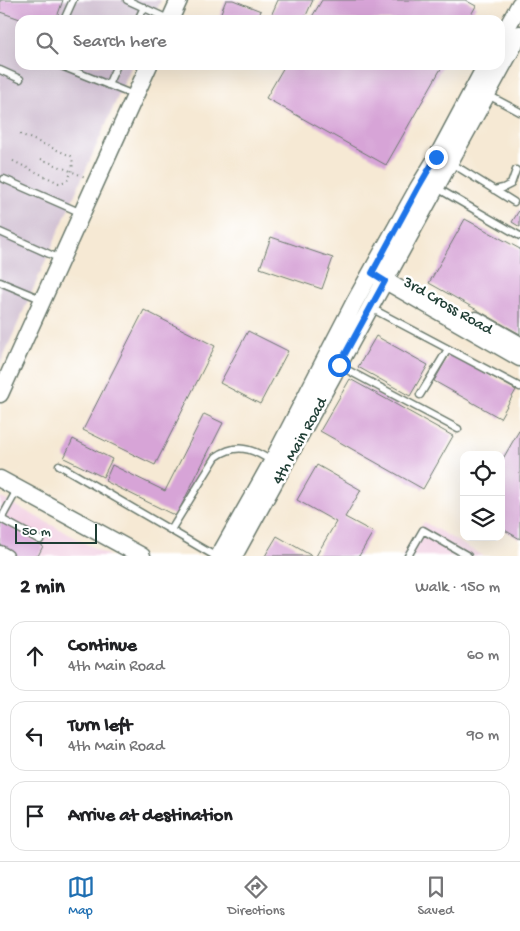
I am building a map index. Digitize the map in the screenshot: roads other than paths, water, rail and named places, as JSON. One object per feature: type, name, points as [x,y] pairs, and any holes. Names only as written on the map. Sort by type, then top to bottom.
[{"type":"street","points":[[166,15],[171,0]]},
{"type":"street","points":[[168,15],[179,0]]},
{"type":"street","name":"4th Main Road","points":[[505,59],[513,43],[520,4]]},
{"type":"street","points":[[0,381],[36,297],[142,70]]},
{"type":"street","points":[[0,394],[147,70]]},
{"type":"street","name":"4th Main Road","points":[[234,556],[370,307],[381,272],[483,70]]},
{"type":"street","name":"4th Main Road","points":[[220,556],[272,462],[354,303],[381,272],[436,187],[499,70]]},
{"type":"street","points":[[381,272],[520,358]]},
{"type":"street","name":"3rd Cross Road","points":[[381,272],[520,345]]},
{"type":"street","points":[[0,479],[142,556]]},
{"type":"street","points":[[0,552],[7,556]]},
{"type":"lane","points":[[66,15],[73,0]]},
{"type":"lane","points":[[127,0],[157,15]]},
{"type":"lane","points":[[140,15],[144,8]]},
{"type":"lane","points":[[0,70],[20,79]]},
{"type":"lane","points":[[71,70],[131,94]]},
{"type":"lane","points":[[108,85],[115,70]]},
{"type":"lane","points":[[487,94],[520,112]]},
{"type":"lane","points":[[450,162],[514,202]]},
{"type":"lane","points":[[494,190],[510,184],[516,170]]},
{"type":"lane","points":[[4,179],[77,211]]},
{"type":"lane","points":[[436,187],[520,236]]},
{"type":"lane","points":[[0,232],[56,257]]},
{"type":"lane","points":[[0,282],[36,297]]},
{"type":"lane","points":[[370,307],[520,386]]},
{"type":"lane","points":[[420,395],[448,348]]},
{"type":"lane","points":[[339,365],[458,430]]},
{"type":"lane","points":[[171,530],[216,457],[225,451],[233,449],[251,450],[272,462]]},
{"type":"lane","points":[[59,465],[215,556]]},
{"type":"lane","points":[[18,488],[1,519],[40,540]]},
{"type":"lane","points":[[408,556],[423,530],[468,556]]}]
